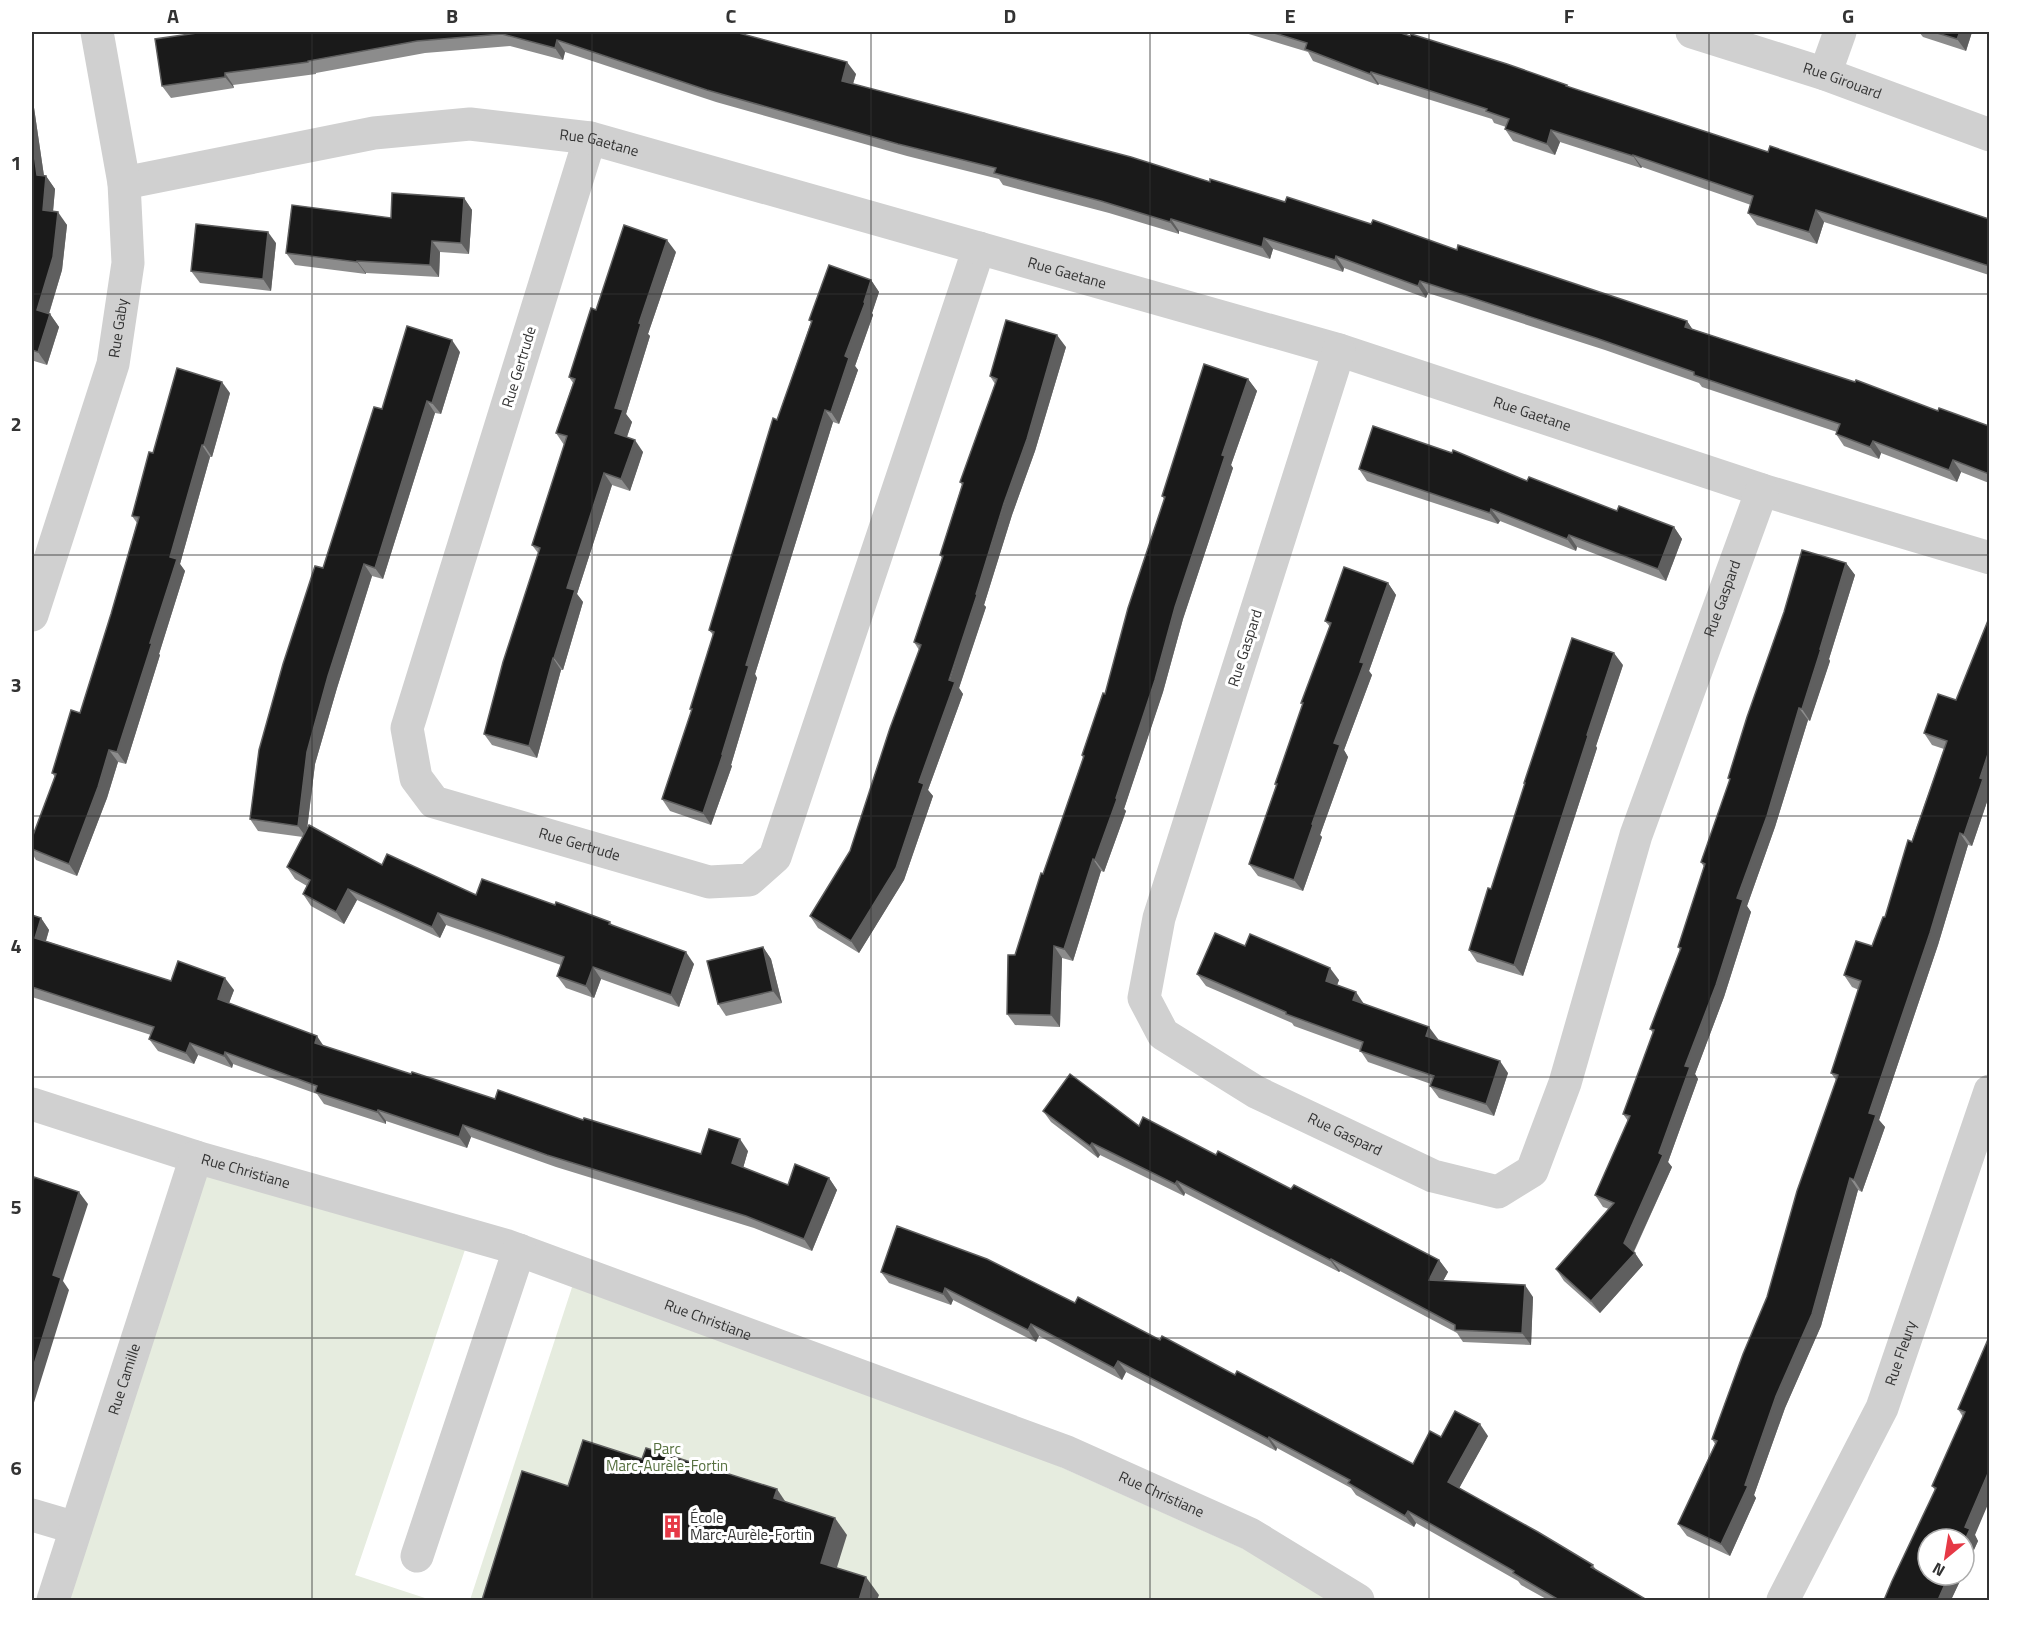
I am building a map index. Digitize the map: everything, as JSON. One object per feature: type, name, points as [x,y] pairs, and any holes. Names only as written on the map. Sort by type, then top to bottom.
[{"type":"street","name":"Rue Gaby","points":[[32,615],[113,364],[128,263],[124,183],[97,32]]},
{"type":"street","name":"Rue Girouard","points":[[1692,32],[1825,74],[1989,135]]},
{"type":"street","points":[[1825,74],[1840,32]]},
{"type":"street","name":"Rue Gaetane","points":[[124,183],[374,133],[470,124],[590,138],[1339,350],[1762,490],[1989,558]]},
{"type":"street","name":"Rue Gertrude","points":[[590,138],[407,728],[416,777],[434,802],[709,882],[749,880],[775,857],[979,248]]},
{"type":"street","name":"Rue Gaspard","points":[[1339,350],[1159,918],[1144,998],[1163,1034],[1256,1092],[1433,1176],[1498,1192],[1532,1171],[1565,1083],[1636,835],[1762,490]]},
{"type":"street","name":"Rue Fleury","points":[[1783,1600],[1882,1408],[1989,1091]]},
{"type":"street","name":"Rue Christiane","points":[[32,1104],[195,1157],[519,1250],[1067,1452],[1250,1534],[1358,1600]]},
{"type":"street","name":"Rue Camille","points":[[53,1600],[195,1157]]},
{"type":"street","points":[[417,1556],[519,1250]]},
{"type":"street","points":[[32,1515],[76,1528]]},
{"type":"green space","points":[[196,1157],[470,1235],[355,1575],[431,1600],[54,1600]]},
{"type":"green space","name":"Parc Marc-Aurèle-Fortin","points":[[577,1272],[842,1369],[1358,1600],[470,1600]]},
{"type":"building","points":[[204,32],[735,32],[847,62],[842,81],[1131,157],[1210,182],[1210,179],[1285,202],[1287,197],[1371,224],[1373,220],[1457,250],[1458,245],[1687,321],[1685,327],[1855,382],[1856,380],[1938,411],[1939,408],[1989,426],[1989,474],[1953,460],[1949,470],[1873,441],[1870,447],[1836,434],[1840,424],[1694,375],[1694,372],[1596,338],[1420,281],[1418,286],[1336,256],[1335,260],[1264,238],[1262,247],[1171,219],[1170,222],[994,173],[996,168],[898,144],[707,90],[557,40],[555,48],[502,34],[417,41],[308,62],[225,73],[225,77],[162,86],[155,39]]},
{"type":"building","points":[[1271,32],[1398,32],[1410,36],[1411,34],[1768,152],[1770,146],[1989,219],[1989,266],[1816,210],[1809,232],[1748,213],[1753,196],[1551,130],[1547,144],[1505,129],[1509,119],[1486,111],[1487,109],[1371,72],[1370,74],[1305,49],[1307,43]]},
{"type":"building","points":[[1934,32],[1960,32],[1957,39]]},
{"type":"building","points":[[32,139],[37,175],[46,176],[43,210],[58,212],[53,257],[37,310],[50,314],[38,352],[32,350]]},
{"type":"building","points":[[392,193],[464,198],[461,243],[432,241],[430,265],[357,262],[286,253],[292,205],[391,218]]},
{"type":"building","points":[[196,224],[268,232],[263,279],[191,271]]},
{"type":"building","points":[[624,225],[667,240],[639,323],[641,324],[615,408],[623,410],[615,433],[635,440],[621,479],[604,473],[567,588],[575,590],[553,658],[529,746],[484,734],[503,662],[540,548],[532,545],[567,436],[556,433],[575,379],[569,377],[591,308],[596,310]]},
{"type":"building","points":[[829,265],[871,280],[845,356],[849,358],[831,412],[825,410],[746,665],[749,666],[723,754],[703,813],[662,799],[692,709],[690,709],[714,632],[709,630],[773,418],[777,420]]},
{"type":"building","points":[[1006,320],[1057,335],[1027,439],[1004,503],[949,680],[955,682],[919,782],[924,784],[896,868],[851,941],[810,916],[850,851],[890,728],[921,645],[914,642],[943,556],[940,555],[963,483],[960,482],[997,379],[990,376]]},
{"type":"building","points":[[407,326],[452,340],[432,403],[427,401],[375,568],[364,564],[328,676],[307,752],[298,826],[250,819],[259,750],[283,664],[315,566],[323,568],[374,407],[382,409]]},
{"type":"building","points":[[1204,364],[1248,379],[1222,455],[1225,456],[1175,607],[1155,680],[1117,799],[1095,860],[1093,859],[1064,949],[1054,946],[1051,1015],[1007,1014],[1008,955],[1015,955],[1041,873],[1043,874],[1084,756],[1082,755],[1103,693],[1105,694],[1128,608],[1165,497],[1162,496]]},
{"type":"building","points":[[177,368],[222,382],[170,557],[177,559],[150,643],[152,643],[117,752],[109,750],[98,787],[69,864],[32,849],[32,838],[56,774],[52,773],[71,710],[80,713],[111,614],[139,517],[132,516],[149,452],[153,453]]},
{"type":"building","points":[[1373,426],[1452,453],[1453,450],[1527,481],[1529,477],[1617,511],[1619,506],[1674,527],[1658,569],[1569,535],[1567,539],[1491,509],[1490,513],[1359,469]]},
{"type":"building","points":[[1802,550],[1846,563],[1802,709],[1799,708],[1767,816],[1737,898],[1743,900],[1716,985],[1685,1066],[1690,1067],[1659,1153],[1663,1155],[1624,1243],[1635,1253],[1591,1301],[1556,1269],[1614,1203],[1595,1195],[1630,1116],[1623,1114],[1654,1030],[1650,1029],[1681,948],[1678,947],[1705,864],[1701,862],[1730,779],[1728,778],[1747,717],[1784,612]]},
{"type":"building","points":[[1344,567],[1388,583],[1360,662],[1364,663],[1334,743],[1340,745],[1294,880],[1249,864],[1277,784],[1275,784],[1303,703],[1301,703],[1331,623],[1325,621]]},
{"type":"building","points":[[1989,618],[1989,751],[1980,778],[1983,779],[1964,835],[1960,833],[1930,933],[1869,1113],[1876,1115],[1854,1180],[1850,1178],[1812,1314],[1776,1396],[1745,1485],[1748,1486],[1721,1544],[1678,1524],[1717,1441],[1712,1439],[1767,1297],[1797,1191],[1838,1075],[1831,1073],[1861,981],[1844,975],[1856,941],[1872,946],[1883,917],[1885,917],[1908,840],[1912,842],[1947,741],[1924,733],[1938,694],[1956,700]]},
{"type":"building","points":[[1572,638],[1614,653],[1514,965],[1469,950]]},
{"type":"building","points":[[309,825],[382,865],[387,854],[476,895],[482,879],[555,905],[556,902],[686,952],[671,995],[593,967],[586,986],[557,976],[564,957],[438,913],[432,927],[348,889],[336,912],[303,894],[310,880],[287,867]]},
{"type":"building","points":[[32,915],[41,918],[35,938],[171,981],[178,961],[225,978],[218,999],[317,1036],[315,1043],[495,1099],[498,1090],[583,1120],[584,1118],[701,1154],[709,1129],[740,1139],[732,1163],[788,1185],[795,1164],[829,1178],[804,1239],[746,1216],[547,1155],[463,1125],[459,1137],[315,1092],[317,1086],[225,1052],[224,1056],[190,1043],[186,1053],[149,1039],[154,1027],[32,987]]},
{"type":"building","points":[[1215,933],[1245,946],[1250,934],[1330,968],[1326,981],[1356,992],[1353,1000],[1429,1027],[1426,1036],[1500,1061],[1486,1104],[1430,1086],[1434,1076],[1360,1051],[1363,1042],[1286,1014],[1286,1012],[1197,974]]},
{"type":"building","points":[[763,947],[773,991],[718,1004],[707,961]]},
{"type":"building","points":[[1070,1074],[1139,1126],[1143,1117],[1216,1155],[1218,1151],[1291,1189],[1294,1185],[1439,1260],[1429,1280],[1525,1285],[1522,1333],[1455,1330],[1455,1325],[1177,1181],[1175,1184],[1092,1143],[1090,1146],[1043,1111]]},
{"type":"building","points":[[34,1177],[79,1192],[53,1275],[61,1278],[32,1371],[32,1185]]},
{"type":"building","points":[[897,1226],[987,1259],[1075,1303],[1078,1297],[1160,1340],[1162,1336],[1235,1375],[1237,1371],[1413,1464],[1430,1431],[1441,1437],[1455,1411],[1480,1424],[1448,1482],[1538,1532],[1647,1600],[1559,1600],[1513,1573],[1514,1571],[1408,1511],[1405,1516],[1348,1483],[1350,1480],[1118,1361],[1114,1368],[1031,1324],[1028,1330],[945,1288],[943,1294],[881,1272]]},
{"type":"building","points":[[1989,1337],[1989,1471],[1965,1527],[1918,1527],[1936,1488],[1932,1486],[1965,1412],[1958,1409]]},
{"type":"building","name":"École Marc-Aurèle-Fortin","points":[[583,1440],[642,1459],[646,1448],[777,1489],[774,1498],[835,1518],[821,1563],[866,1577],[859,1600],[482,1600],[522,1471],[568,1486]]},
{"type":"building","points":[[1916,1530],[1916,1587],[1944,1587],[1938,1600],[1884,1600]]},
{"type":"place","name":"École Marc-Aurèle-Fortin","points":[[672,1527]]}]
